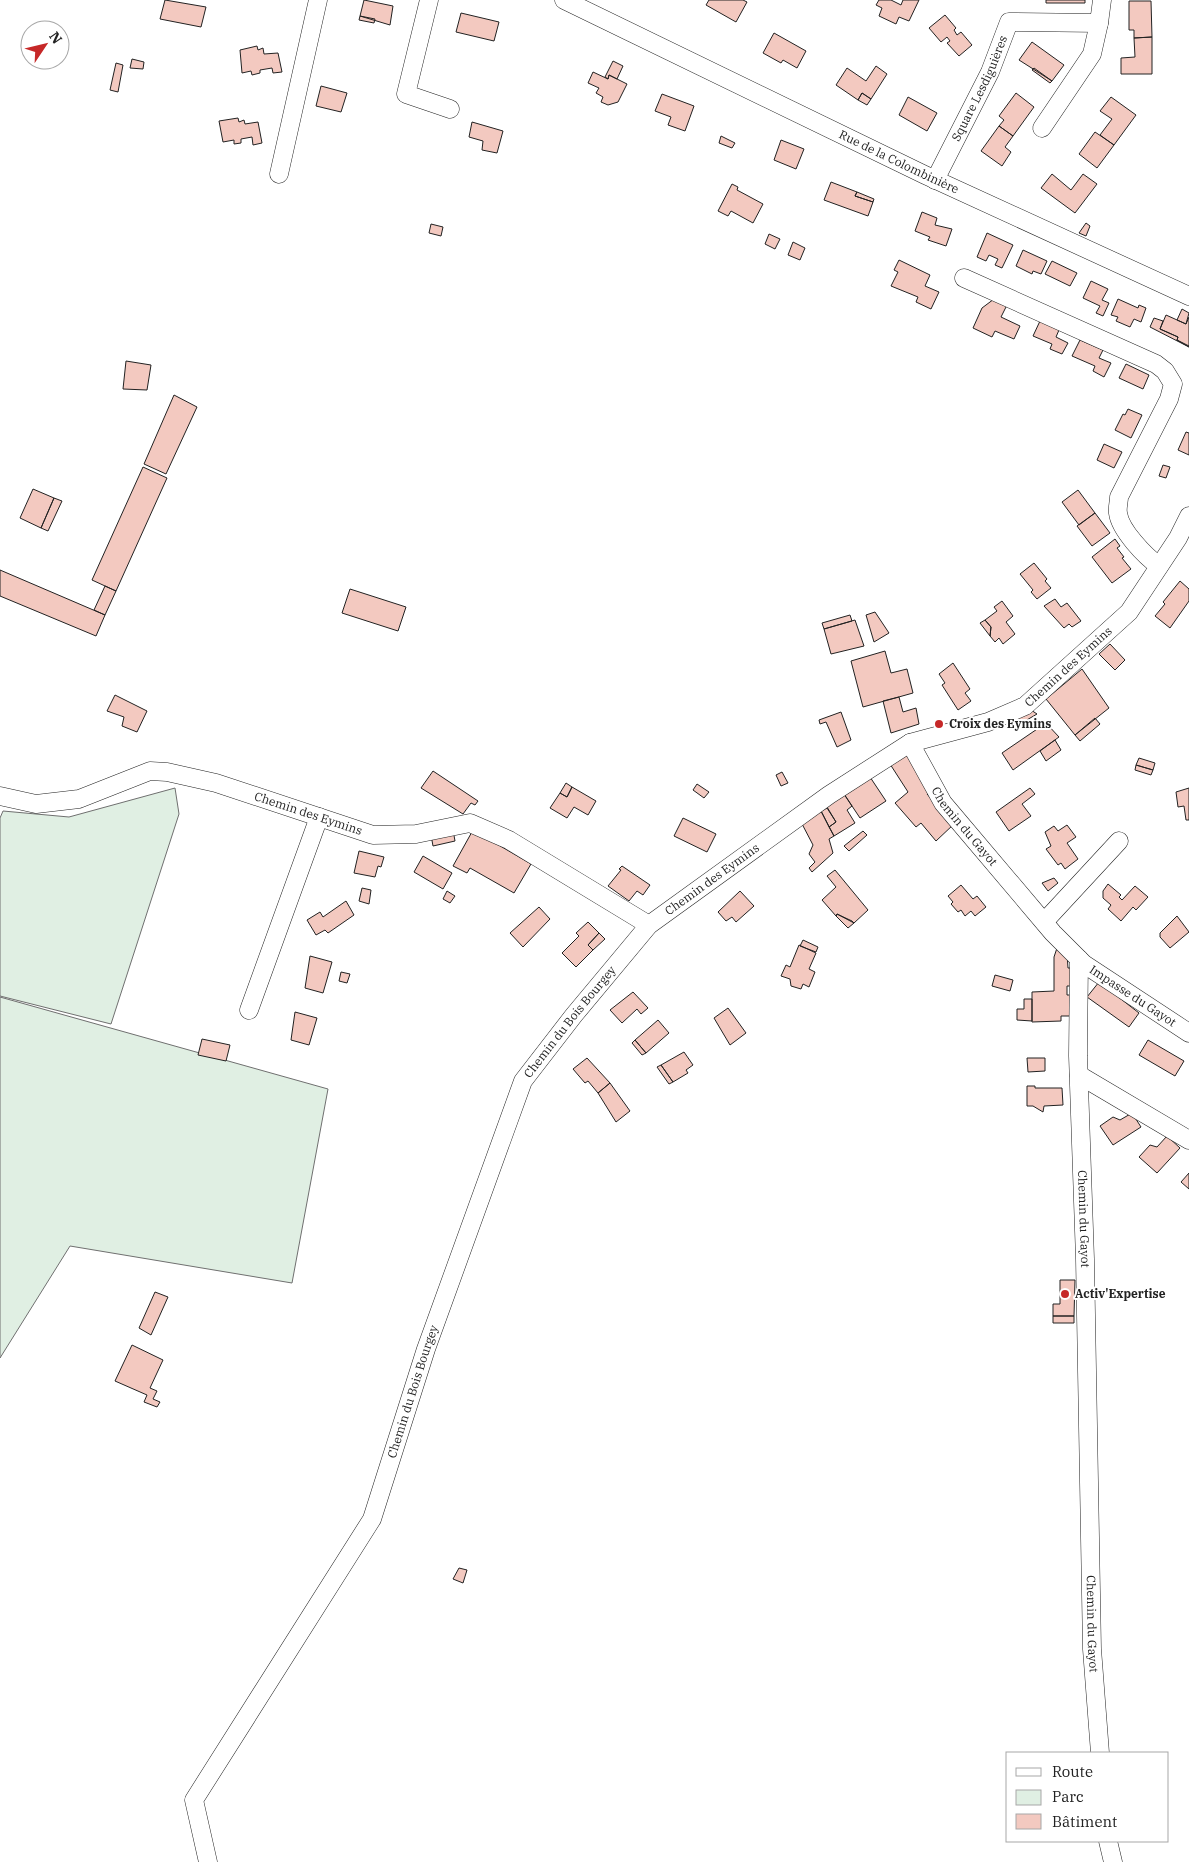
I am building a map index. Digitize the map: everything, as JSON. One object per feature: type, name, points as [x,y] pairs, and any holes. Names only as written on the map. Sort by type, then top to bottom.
[{"type":"street","points":[[279,174],[318,0]]},
{"type":"street","points":[[429,0],[406,94],[450,109]]},
{"type":"street","name":"Rue de la Colombinière","points":[[564,0],[936,180],[1189,296]]},
{"type":"street","points":[[1042,128],[1092,54],[1102,0]]},
{"type":"street","name":"Square Lesdiguières","points":[[936,180],[990,72],[1009,22],[1099,23]]},
{"type":"street","points":[[964,278],[1156,364],[1166,371],[1173,384],[1169,400],[1119,497],[1118,513],[1125,529],[1146,557],[1159,566]]},
{"type":"street","name":"Chemin des Eymins","points":[[0,796],[36,804],[79,799],[150,771],[167,772],[216,783],[373,835],[416,834],[470,824],[509,840],[649,925],[829,795],[910,743],[988,722],[1025,706],[1129,612],[1178,538],[1189,516]]},
{"type":"street","name":"Chemin du Gayot","points":[[910,743],[944,804],[1044,922],[1079,959],[1079,1075],[1086,1269],[1092,1649],[1100,1752]]},
{"type":"street","points":[[249,1010],[319,817]]},
{"type":"street","points":[[1044,922],[1119,841]]},
{"type":"street","name":"Chemin du Bois Bourgey","points":[[208,1862],[194,1800],[372,1519],[426,1349],[523,1081],[574,1015],[649,925]]},
{"type":"street","name":"Impasse du Gayot","points":[[1079,959],[1150,1009],[1189,1032]]},
{"type":"street","points":[[1079,1075],[1189,1140]]},
{"type":"street","points":[[1108,1842],[1113,1862]]},
{"type":"green space","points":[[175,788],[179,814],[111,1024],[0,996],[0,818],[3,811],[69,817]]},
{"type":"green space","points":[[0,997],[328,1089],[292,1283],[70,1246],[0,1358]]},
{"type":"building","points":[[165,0],[206,7],[201,27],[160,19]]},
{"type":"building","points":[[364,0],[393,6],[390,25],[360,16]]},
{"type":"building","points":[[709,0],[743,0],[747,2],[736,22],[706,5]]},
{"type":"building","points":[[879,0],[891,0],[901,5],[903,0],[919,0],[909,21],[899,17],[896,24],[879,16],[882,8],[876,5]]},
{"type":"building","points":[[1046,0],[1085,0],[1085,3],[1046,3]]},
{"type":"building","points":[[1129,1],[1151,1],[1152,37],[1134,38],[1134,30],[1129,30]]},
{"type":"building","points":[[461,13],[499,22],[494,41],[456,32]]},
{"type":"building","points":[[945,15],[956,28],[954,30],[957,35],[961,32],[972,45],[959,56],[947,43],[950,41],[947,37],[941,42],[929,28]]},
{"type":"building","points":[[360,16],[375,19],[374,23],[359,20]]},
{"type":"building","points":[[774,33],[806,51],[797,68],[783,60],[781,63],[763,53]]},
{"type":"building","points":[[1152,37],[1152,74],[1121,74],[1121,58],[1135,57],[1134,38]]},
{"type":"building","points":[[1032,42],[1064,65],[1052,81],[1019,60]]},
{"type":"building","points":[[257,46],[258,50],[263,48],[264,54],[278,53],[282,72],[273,73],[272,68],[260,70],[260,73],[252,75],[251,71],[242,73],[240,50]]},
{"type":"building","points":[[132,59],[144,62],[143,69],[130,68]]},
{"type":"building","points":[[613,61],[623,66],[617,79],[609,75],[608,79],[605,77]]},
{"type":"building","points":[[116,63],[123,65],[118,92],[110,90]]},
{"type":"building","points":[[876,66],[887,74],[871,99],[862,93],[858,100],[836,85],[847,68],[866,81]]},
{"type":"building","points":[[1034,68],[1052,81],[1050,83],[1032,70]]},
{"type":"building","points":[[593,72],[608,79],[609,75],[627,84],[618,102],[608,105],[601,102],[603,97],[596,93],[599,88],[588,83]]},
{"type":"building","points":[[321,86],[347,93],[341,112],[316,106]]},
{"type":"building","points":[[862,93],[871,99],[867,105],[858,100]]},
{"type":"building","points":[[1016,93],[1034,107],[1013,136],[999,126],[1004,120],[999,116]]},
{"type":"building","points":[[662,94],[694,106],[685,131],[668,125],[671,117],[655,111]]},
{"type":"building","points":[[908,97],[937,113],[927,131],[899,115]]},
{"type":"building","points":[[1111,97],[1136,115],[1114,145],[1100,135],[1112,119],[1100,111]]},
{"type":"building","points":[[238,118],[239,122],[244,120],[245,124],[258,122],[262,143],[253,145],[252,137],[241,139],[241,143],[234,144],[234,140],[223,142],[219,121]]},
{"type":"building","points":[[472,122],[503,131],[497,153],[482,150],[483,141],[469,137]]},
{"type":"building","points":[[999,126],[1013,136],[1005,147],[1011,152],[1002,166],[981,151]]},
{"type":"building","points":[[1095,132],[1114,145],[1097,168],[1079,154]]},
{"type":"building","points":[[721,136],[735,143],[732,148],[719,143]]},
{"type":"building","points":[[781,140],[804,149],[796,169],[774,160]]},
{"type":"building","points":[[1052,174],[1071,190],[1083,174],[1097,184],[1075,213],[1041,188]]},
{"type":"building","points":[[831,182],[857,192],[855,196],[873,202],[868,216],[824,200]]},
{"type":"building","points":[[732,184],[738,187],[737,190],[763,204],[753,223],[731,211],[728,216],[718,211]]},
{"type":"building","points":[[857,192],[874,199],[873,202],[855,196]]},
{"type":"building","points":[[922,212],[937,218],[935,225],[952,229],[946,246],[928,240],[930,237],[915,231]]},
{"type":"building","points":[[1086,223],[1090,226],[1086,236],[1079,233]]},
{"type":"building","points":[[431,224],[443,227],[441,236],[429,233]]},
{"type":"building","points":[[987,233],[1013,245],[1002,268],[995,265],[998,259],[989,255],[986,261],[977,257]]},
{"type":"building","points":[[769,234],[780,239],[775,249],[765,244]]},
{"type":"building","points":[[793,242],[805,248],[800,260],[788,255]]},
{"type":"building","points":[[1023,250],[1047,261],[1041,274],[1033,271],[1032,274],[1016,266]]},
{"type":"building","points":[[899,260],[930,275],[925,286],[939,292],[931,309],[916,302],[918,297],[891,286],[898,272],[894,270]]},
{"type":"building","points":[[1052,261],[1077,273],[1070,286],[1045,274]]},
{"type":"building","points":[[1091,281],[1108,289],[1102,300],[1109,303],[1103,316],[1096,313],[1100,306],[1083,298]]},
{"type":"building","points":[[994,299],[1007,305],[1001,317],[1020,326],[1014,339],[995,331],[992,337],[973,328],[982,308]]},
{"type":"building","points":[[1118,299],[1138,308],[1139,305],[1146,308],[1141,322],[1134,319],[1130,327],[1116,321],[1118,317],[1111,315]]},
{"type":"building","points":[[1182,309],[1189,313],[1186,324],[1177,320]]},
{"type":"building","points":[[1166,315],[1186,324],[1189,317],[1189,346],[1177,340],[1178,337],[1160,329]]},
{"type":"building","points":[[1154,318],[1163,321],[1160,329],[1178,337],[1177,340],[1189,347],[1150,327]]},
{"type":"building","points":[[1040,321],[1059,330],[1056,337],[1068,343],[1062,354],[1050,349],[1052,344],[1033,336]]},
{"type":"building","points":[[1080,340],[1103,350],[1099,358],[1111,363],[1104,377],[1093,371],[1095,366],[1072,356]]},
{"type":"building","points":[[126,361],[151,365],[147,390],[123,389]]},
{"type":"building","points":[[1126,364],[1149,375],[1143,389],[1119,378]]},
{"type":"building","points":[[174,395],[197,407],[166,474],[144,464]]},
{"type":"building","points":[[1128,409],[1142,415],[1131,438],[1115,430],[1123,414],[1125,415]]},
{"type":"building","points":[[1186,432],[1189,433],[1189,455],[1178,450]]},
{"type":"building","points":[[1104,444],[1122,452],[1114,468],[1097,460]]},
{"type":"building","points":[[1163,465],[1170,467],[1166,478],[1159,476]]},
{"type":"building","points":[[143,467],[167,478],[116,591],[92,580]]},
{"type":"building","points":[[33,489],[54,498],[41,528],[20,518]]},
{"type":"building","points":[[1078,490],[1095,513],[1079,525],[1062,502]]},
{"type":"building","points":[[54,498],[62,501],[48,531],[41,528]]},
{"type":"building","points":[[1095,513],[1110,533],[1092,546],[1077,526]]},
{"type":"building","points":[[1115,539],[1120,546],[1117,548],[1124,557],[1122,558],[1131,569],[1112,583],[1092,557]]},
{"type":"building","points":[[1034,563],[1047,579],[1045,581],[1051,588],[1037,599],[1031,592],[1033,590],[1020,574]]},
{"type":"building","points":[[0,570],[105,615],[96,636],[0,596]]},
{"type":"building","points":[[1180,581],[1189,589],[1189,601],[1170,628],[1155,616],[1165,604],[1163,602]]},
{"type":"building","points":[[105,586],[116,591],[105,615],[94,610]]},
{"type":"building","points":[[350,589],[406,607],[398,631],[342,613]]},
{"type":"building","points":[[1055,599],[1061,607],[1067,603],[1081,621],[1072,627],[1069,624],[1064,628],[1044,606]]},
{"type":"building","points":[[1002,601],[1013,616],[1006,622],[1015,634],[1003,644],[999,638],[995,642],[990,636],[991,627],[985,620],[997,611],[994,607]]},
{"type":"building","points":[[875,612],[889,633],[874,642],[866,615]]},
{"type":"building","points":[[850,615],[852,621],[824,629],[822,623]]},
{"type":"building","points":[[855,620],[864,646],[831,654],[824,629]]},
{"type":"building","points":[[985,620],[991,627],[990,636],[980,623]]},
{"type":"building","points":[[1110,644],[1125,660],[1115,670],[1099,654]]},
{"type":"building","points":[[885,651],[891,673],[907,669],[913,693],[863,707],[851,661]]},
{"type":"building","points":[[953,663],[970,689],[965,693],[971,701],[958,710],[942,685],[945,683],[939,674]]},
{"type":"building","points":[[1082,669],[1109,708],[1075,735],[1046,699]]},
{"type":"building","points":[[115,695],[147,711],[137,732],[122,726],[124,717],[107,711]]},
{"type":"building","points":[[899,697],[903,712],[916,708],[919,724],[891,733],[883,701]]},
{"type":"building","points":[[1031,710],[1037,714],[1020,724],[1017,718]]},
{"type":"building","points":[[841,712],[851,740],[837,747],[826,722],[820,724],[819,720]]},
{"type":"building","points":[[1095,718],[1100,724],[1080,741],[1075,735]]},
{"type":"building","points":[[1046,723],[1059,737],[1013,770],[1002,753]]},
{"type":"building","points":[[1055,740],[1061,750],[1046,761],[1040,751]]},
{"type":"building","points":[[907,753],[931,791],[927,794],[954,824],[936,841],[921,823],[916,827],[895,803],[908,792],[890,764]]},
{"type":"building","points":[[1139,758],[1155,763],[1153,770],[1136,765]]},
{"type":"building","points":[[1136,765],[1153,770],[1151,775],[1135,770]]},
{"type":"building","points":[[433,771],[478,801],[475,805],[471,803],[463,814],[421,788]]},
{"type":"building","points":[[782,772],[788,783],[781,786],[776,775]]},
{"type":"building","points":[[870,777],[886,801],[860,818],[844,794]]},
{"type":"building","points":[[566,783],[572,787],[567,797],[560,793]]},
{"type":"building","points":[[697,784],[709,792],[704,798],[693,790]]},
{"type":"building","points":[[572,787],[596,801],[588,815],[574,807],[567,818],[550,808],[560,793],[567,797]]},
{"type":"building","points":[[1030,788],[1035,794],[1022,804],[1031,816],[1009,831],[996,812]]},
{"type":"building","points":[[1189,788],[1189,820],[1186,820],[1184,806],[1178,807],[1176,792]]},
{"type":"building","points":[[844,794],[852,806],[847,810],[855,823],[834,836],[829,827],[836,822],[827,807]]},
{"type":"building","points":[[827,808],[836,822],[829,827],[821,811]]},
{"type":"building","points":[[821,811],[834,836],[829,839],[833,853],[812,872],[809,868],[815,862],[809,854],[813,845],[801,822]]},
{"type":"building","points":[[683,818],[716,834],[707,852],[674,836]]},
{"type":"building","points":[[1067,825],[1076,837],[1067,843],[1078,859],[1065,869],[1061,863],[1058,865],[1046,849],[1051,846],[1045,832],[1054,826],[1058,831]]},
{"type":"building","points":[[453,830],[455,841],[433,846],[431,835]]},
{"type":"building","points":[[473,830],[531,864],[514,893],[470,868],[467,873],[453,866]]},
{"type":"building","points":[[863,831],[867,835],[849,851],[844,846]]},
{"type":"building","points":[[359,851],[384,857],[381,867],[378,866],[375,877],[354,873]]},
{"type":"building","points":[[423,856],[452,873],[443,889],[414,872]]},
{"type":"building","points":[[622,866],[650,885],[643,895],[637,891],[629,901],[608,886]]},
{"type":"building","points":[[835,870],[868,910],[854,923],[837,914],[836,916],[822,900],[836,887],[827,876]]},
{"type":"building","points":[[1054,878],[1058,883],[1048,891],[1042,883]]},
{"type":"building","points":[[1108,884],[1121,895],[1119,897],[1122,900],[1135,886],[1148,897],[1136,910],[1133,907],[1121,921],[1108,909],[1111,905],[1103,898],[1103,891]]},
{"type":"building","points":[[961,885],[973,899],[977,896],[986,907],[975,916],[971,911],[965,916],[961,910],[958,912],[951,904],[953,902],[948,896]]},
{"type":"building","points":[[362,888],[371,890],[369,904],[359,901]]},
{"type":"building","points":[[447,891],[455,896],[450,903],[443,899]]},
{"type":"building","points":[[740,891],[754,906],[736,922],[732,917],[726,921],[718,912]]},
{"type":"building","points":[[346,901],[354,915],[328,933],[325,930],[316,935],[307,920],[320,912],[323,917]]},
{"type":"building","points":[[539,907],[550,919],[523,947],[510,933]]},
{"type":"building","points":[[837,914],[854,923],[848,928],[836,916]]},
{"type":"building","points":[[1177,916],[1189,932],[1170,948],[1160,937],[1160,933]]},
{"type":"building","points":[[588,922],[599,933],[588,945],[593,950],[576,967],[562,953],[579,936],[576,933]]},
{"type":"building","points":[[599,933],[605,939],[593,950],[588,945]]},
{"type":"building","points":[[803,940],[818,947],[816,952],[800,946]]},
{"type":"building","points":[[799,945],[816,953],[809,969],[815,972],[809,987],[803,984],[801,989],[791,986],[790,979],[781,976],[786,965],[790,967]]},
{"type":"building","points":[[1058,945],[1067,953],[1068,968],[1071,968],[1071,986],[1067,986],[1067,995],[1070,995],[1071,1016],[1061,1016],[1061,1021],[1032,1022],[1032,992],[1054,991],[1054,957]]},
{"type":"building","points":[[310,956],[332,962],[323,993],[305,988]]},
{"type":"building","points":[[341,972],[350,974],[347,983],[339,981]]},
{"type":"building","points":[[995,975],[1013,980],[1010,991],[992,986]]},
{"type":"building","points":[[1099,982],[1139,1013],[1129,1027],[1087,997]]},
{"type":"building","points":[[633,992],[648,1008],[641,1014],[637,1009],[622,1023],[610,1010]]},
{"type":"building","points":[[1024,999],[1032,999],[1032,1021],[1017,1020],[1017,1009],[1024,1009]]},
{"type":"building","points":[[728,1008],[746,1033],[730,1045],[714,1018]]},
{"type":"building","points":[[295,1012],[317,1018],[309,1045],[291,1040]]},
{"type":"building","points":[[658,1020],[669,1033],[646,1053],[635,1040]]},
{"type":"building","points":[[202,1039],[230,1045],[226,1061],[198,1055]]},
{"type":"building","points":[[635,1040],[646,1053],[642,1055],[632,1043]]},
{"type":"building","points":[[1148,1040],[1184,1061],[1175,1076],[1139,1055]]},
{"type":"building","points":[[684,1052],[693,1065],[686,1070],[688,1073],[673,1082],[661,1065]]},
{"type":"building","points":[[587,1058],[610,1083],[598,1093],[588,1081],[585,1083],[573,1069]]},
{"type":"building","points":[[1027,1058],[1045,1058],[1045,1071],[1028,1072]]},
{"type":"building","points":[[661,1065],[673,1082],[669,1084],[657,1067]]},
{"type":"building","points":[[610,1083],[630,1111],[616,1122],[598,1093]]},
{"type":"building","points":[[1027,1086],[1035,1086],[1035,1088],[1062,1088],[1063,1105],[1044,1106],[1043,1112],[1033,1106],[1027,1106]]},
{"type":"building","points":[[1132,1113],[1141,1127],[1113,1145],[1100,1126],[1113,1117],[1120,1120]]},
{"type":"building","points":[[1167,1136],[1180,1148],[1157,1173],[1139,1157],[1150,1145],[1157,1147]]},
{"type":"building","points":[[1189,1173],[1189,1189],[1181,1182]]},
{"type":"building","points":[[1060,1280],[1075,1280],[1074,1316],[1053,1316],[1053,1304],[1060,1304]]},
{"type":"building","points":[[155,1292],[168,1297],[151,1335],[139,1328]]},
{"type":"building","points":[[1053,1316],[1074,1316],[1074,1323],[1053,1323]]},
{"type":"building","points":[[132,1345],[163,1360],[150,1388],[157,1391],[153,1399],[160,1402],[157,1407],[144,1402],[147,1395],[115,1381]]},
{"type":"building","points":[[459,1568],[467,1570],[463,1583],[453,1579]]},
{"type":"place","name":"Croix des Eymins","points":[[939,724]]},
{"type":"place","name":"Activ'Expertise","points":[[1065,1294]]}]
